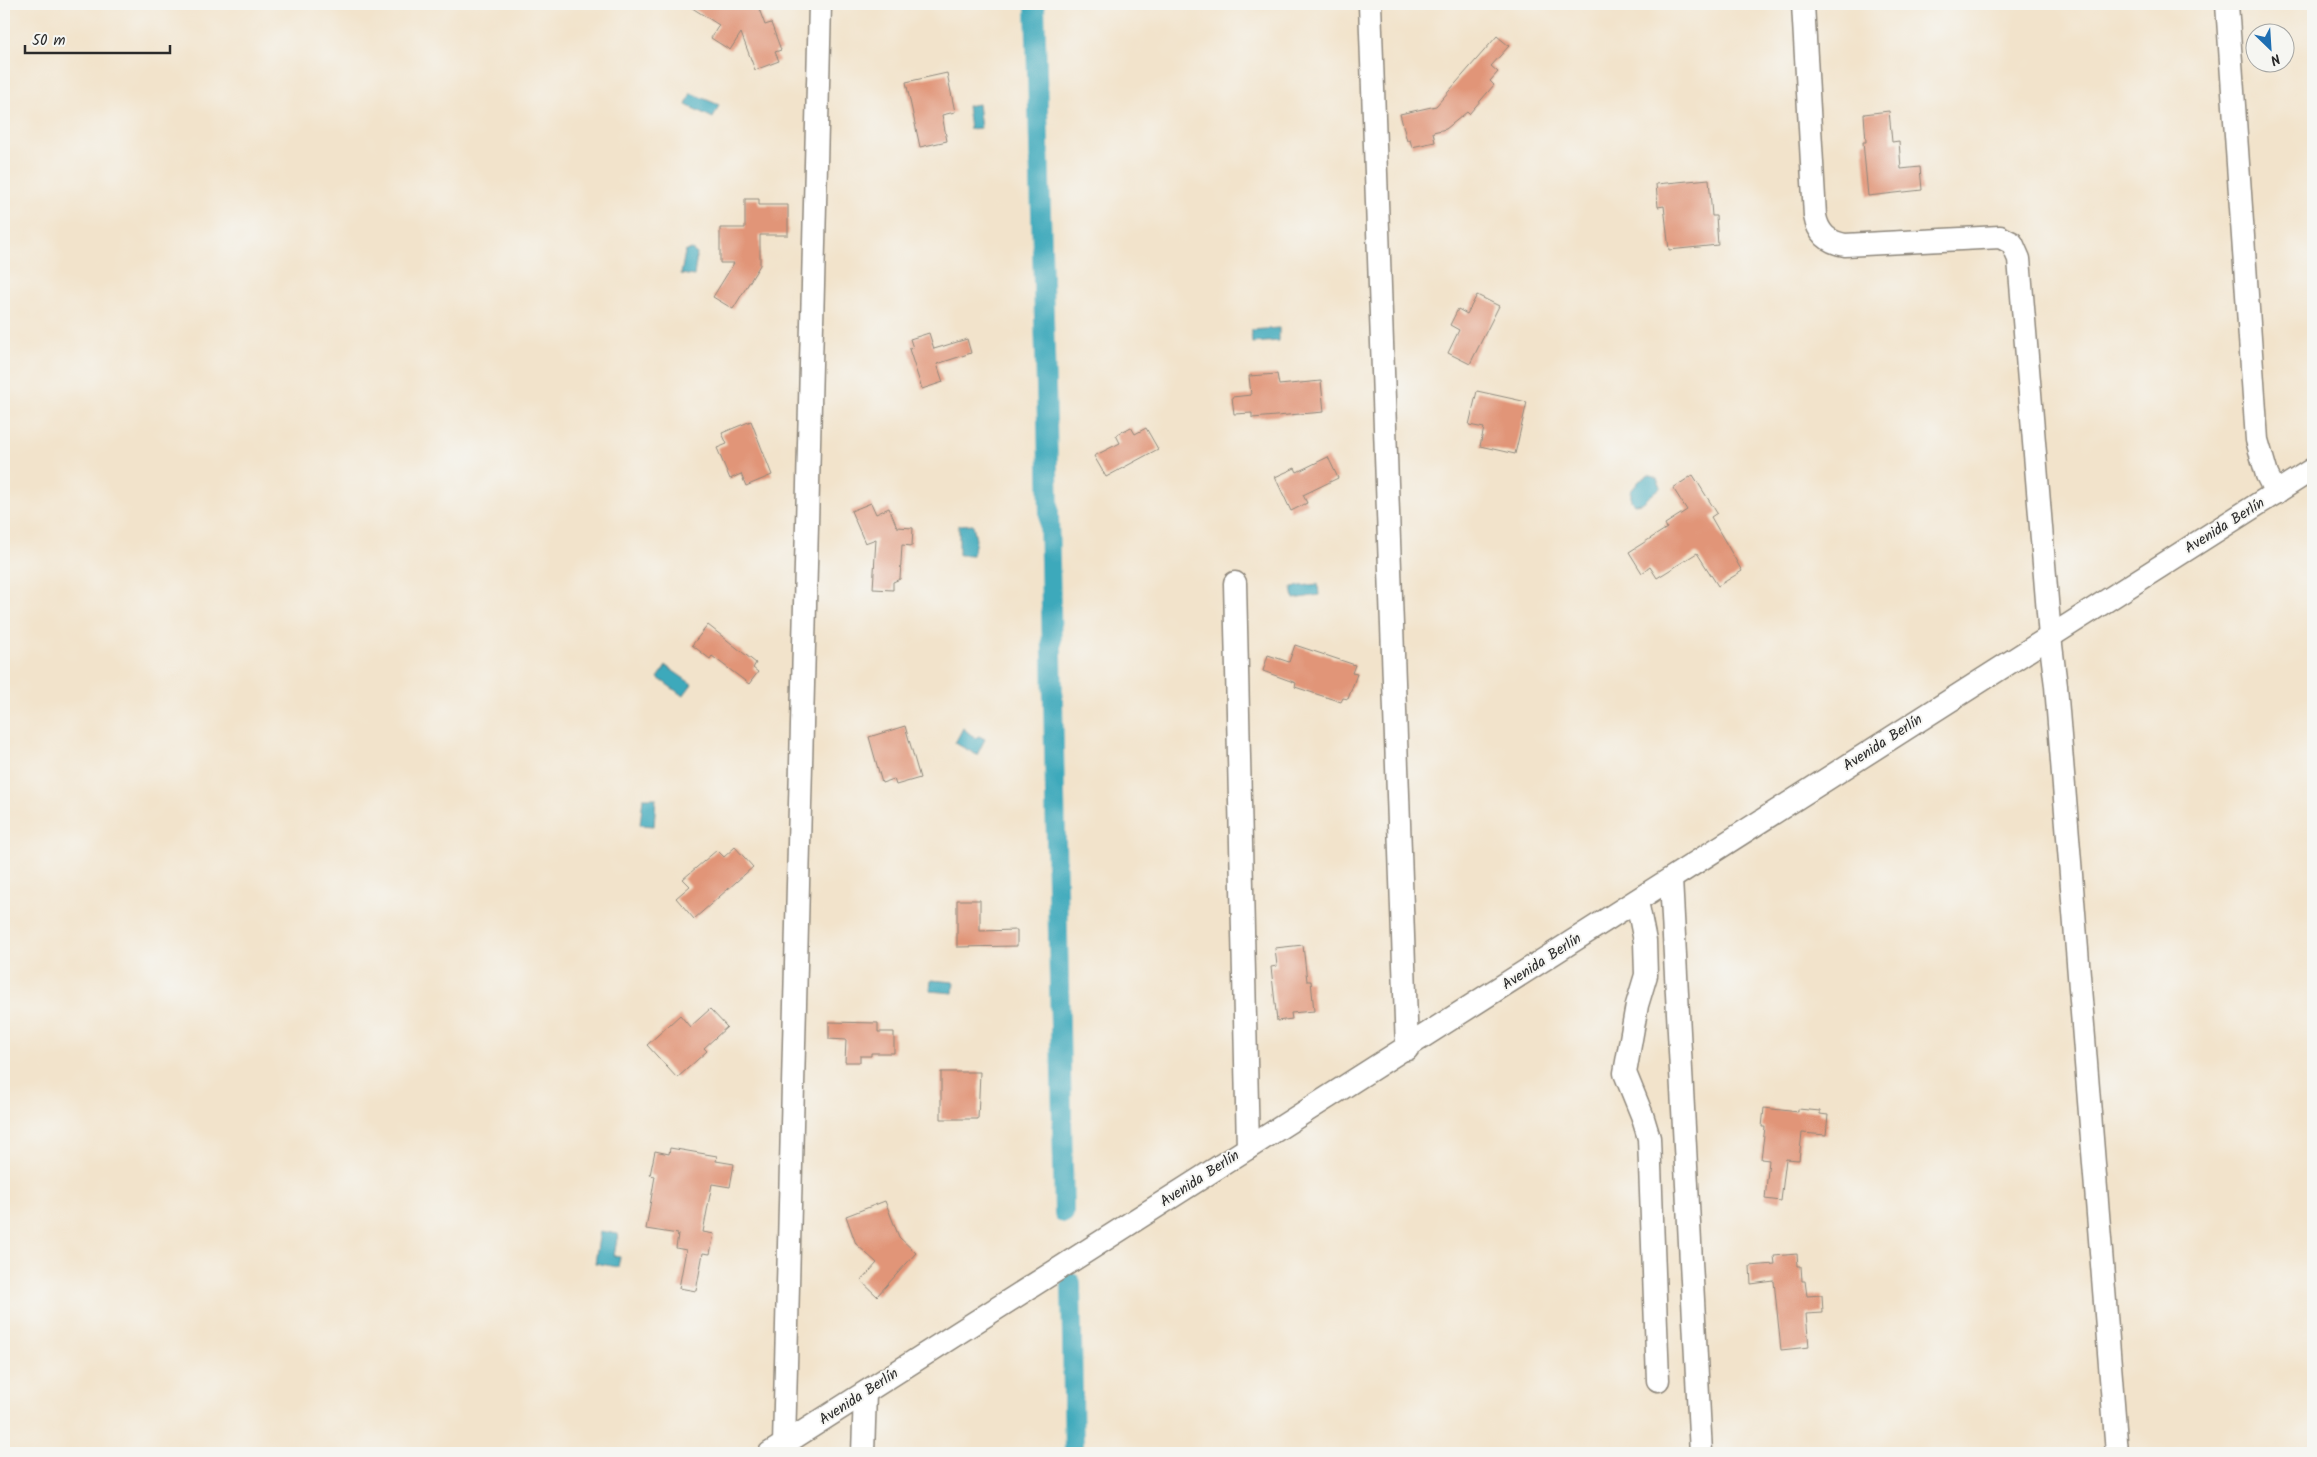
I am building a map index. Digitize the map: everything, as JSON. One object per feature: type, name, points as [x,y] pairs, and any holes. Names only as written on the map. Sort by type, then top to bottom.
[{"type":"street","points":[[777,1449],[820,4]]},
{"type":"street","points":[[1370,4],[1407,1049]]},
{"type":"street","points":[[1802,4],[1815,216],[1823,236],[1830,241],[1845,245],[1993,236],[2007,239],[2017,250],[2050,637],[2057,696],[2118,1453]]},
{"type":"street","points":[[2228,4],[2257,440],[2267,476],[2276,493]]},
{"type":"street","name":"Avenida Berlín","points":[[777,1449],[1248,1148],[1407,1049],[2313,469]]},
{"type":"street","points":[[1235,583],[1248,1148]]},
{"type":"street","points":[[1671,879],[1701,1453]]},
{"type":"street","points":[[1637,901],[1645,941],[1646,975],[1637,1005],[1625,1074],[1649,1138],[1658,1380]]},
{"type":"street","points":[[864,1453],[865,1393]]},
{"type":"water","points":[[691,93],[719,105],[713,118],[686,105]]},
{"type":"water","points":[[978,104],[981,128],[970,129],[967,106]]},
{"type":"water","points":[[691,249],[697,254],[694,276],[681,274],[685,252]]},
{"type":"water","points":[[1279,328],[1279,341],[1252,343],[1251,330]]},
{"type":"water","points":[[1649,475],[1657,479],[1661,487],[1642,503],[1634,504],[1631,501],[1631,491],[1639,481]]},
{"type":"water","points":[[973,524],[976,540],[973,555],[959,555],[959,525]]},
{"type":"water","points":[[1318,584],[1319,595],[1294,599],[1292,587]]},
{"type":"water","points":[[666,666],[692,684],[683,696],[658,678]]},
{"type":"water","points":[[963,728],[975,738],[979,736],[985,739],[977,755],[955,743]]},
{"type":"water","points":[[643,798],[656,798],[654,826],[640,825]]},
{"type":"water","points":[[931,980],[954,982],[953,993],[930,991]]},
{"type":"water","points":[[600,1231],[618,1234],[614,1256],[620,1257],[618,1267],[595,1263]]},
{"type":"building","points":[[686,4],[750,4],[759,9],[765,25],[771,23],[781,50],[775,52],[779,61],[755,70],[741,33],[730,50],[711,38],[719,25]]},
{"type":"building","points":[[1497,36],[1509,46],[1491,66],[1498,72],[1490,81],[1494,85],[1469,114],[1467,112],[1446,129],[1433,132],[1435,142],[1412,147],[1410,140],[1407,141],[1400,114],[1436,106]]},
{"type":"building","points":[[947,73],[955,112],[942,115],[947,141],[920,147],[906,82]]},
{"type":"building","points":[[1889,111],[1892,142],[1899,141],[1901,169],[1920,167],[1922,190],[1868,196],[1863,142],[1866,142],[1864,114]]},
{"type":"building","points":[[1709,179],[1712,216],[1716,216],[1718,245],[1669,250],[1664,206],[1658,207],[1656,184]]},
{"type":"building","points":[[745,199],[759,199],[759,205],[788,205],[788,235],[760,235],[760,265],[733,309],[713,297],[734,263],[720,263],[720,228],[745,228]]},
{"type":"building","points":[[1477,295],[1499,306],[1470,364],[1448,353],[1459,330],[1450,325],[1458,309],[1467,314]]},
{"type":"building","points":[[929,333],[934,349],[967,339],[971,353],[937,364],[943,382],[922,389],[909,349],[913,348],[910,339]]},
{"type":"building","points":[[1277,374],[1279,385],[1321,381],[1324,412],[1252,418],[1252,413],[1234,414],[1232,397],[1251,395],[1249,376]]},
{"type":"building","points":[[1477,391],[1527,402],[1515,454],[1480,446],[1484,428],[1469,425]]},
{"type":"building","points":[[751,421],[772,475],[746,486],[741,474],[730,479],[717,448],[727,444],[722,433]]},
{"type":"building","points":[[1131,427],[1135,434],[1146,428],[1158,449],[1106,477],[1094,456],[1120,443],[1116,435]]},
{"type":"building","points":[[1328,457],[1338,478],[1303,495],[1307,503],[1291,511],[1275,477],[1295,468],[1297,472]]},
{"type":"building","points":[[1693,475],[1717,513],[1711,517],[1742,571],[1718,586],[1697,553],[1657,578],[1650,567],[1642,573],[1629,552],[1667,528],[1665,524],[1687,510],[1673,488]]},
{"type":"building","points":[[871,503],[876,514],[889,508],[897,527],[913,528],[912,546],[902,545],[900,579],[893,582],[893,590],[873,589],[876,539],[865,543],[851,511]]},
{"type":"building","points":[[708,625],[756,663],[753,668],[758,672],[749,684],[712,656],[710,659],[692,645]]},
{"type":"building","points":[[1295,645],[1355,665],[1352,673],[1357,674],[1348,699],[1343,698],[1341,702],[1295,687],[1296,683],[1263,671],[1268,655],[1289,662]]},
{"type":"building","points":[[905,726],[920,778],[896,785],[894,779],[882,783],[869,737]]},
{"type":"building","points":[[735,847],[753,867],[694,919],[676,898],[690,886],[683,879],[717,850],[724,857]]},
{"type":"building","points":[[957,900],[980,900],[980,931],[1017,930],[1017,946],[957,947]]},
{"type":"building","points":[[1303,945],[1307,981],[1311,981],[1314,1011],[1291,1013],[1292,1019],[1277,1021],[1271,967],[1277,966],[1275,948]]},
{"type":"building","points":[[710,1009],[727,1027],[704,1048],[707,1051],[677,1078],[647,1045],[680,1015],[690,1027]]},
{"type":"building","points":[[829,1022],[878,1023],[878,1032],[894,1032],[894,1053],[871,1053],[871,1056],[860,1056],[860,1062],[845,1062],[846,1040],[829,1039]]},
{"type":"building","points":[[941,1072],[980,1072],[978,1119],[941,1119]]},
{"type":"building","points":[[1764,1108],[1798,1112],[1798,1109],[1820,1111],[1820,1114],[1828,1115],[1826,1135],[1802,1133],[1799,1160],[1786,1159],[1781,1201],[1765,1199],[1769,1160],[1761,1159],[1765,1127],[1762,1127]]},
{"type":"building","points":[[670,1148],[717,1156],[716,1161],[734,1164],[730,1187],[712,1184],[703,1232],[714,1234],[710,1254],[703,1253],[696,1291],[679,1288],[686,1250],[676,1248],[678,1234],[646,1229],[655,1176],[650,1175],[655,1151],[669,1154]]},
{"type":"building","points":[[885,1201],[899,1237],[916,1253],[877,1296],[861,1281],[877,1263],[856,1244],[846,1216]]},
{"type":"building","points":[[1797,1254],[1798,1266],[1801,1266],[1802,1281],[1805,1281],[1807,1296],[1822,1295],[1823,1313],[1806,1314],[1809,1347],[1781,1350],[1774,1281],[1751,1284],[1750,1266],[1775,1264],[1774,1256]]},
{"type":"waterway","points":[[1035,4],[1047,422],[1064,1213]]},
{"type":"waterway","points":[[1071,1283],[1074,1453]]}]
